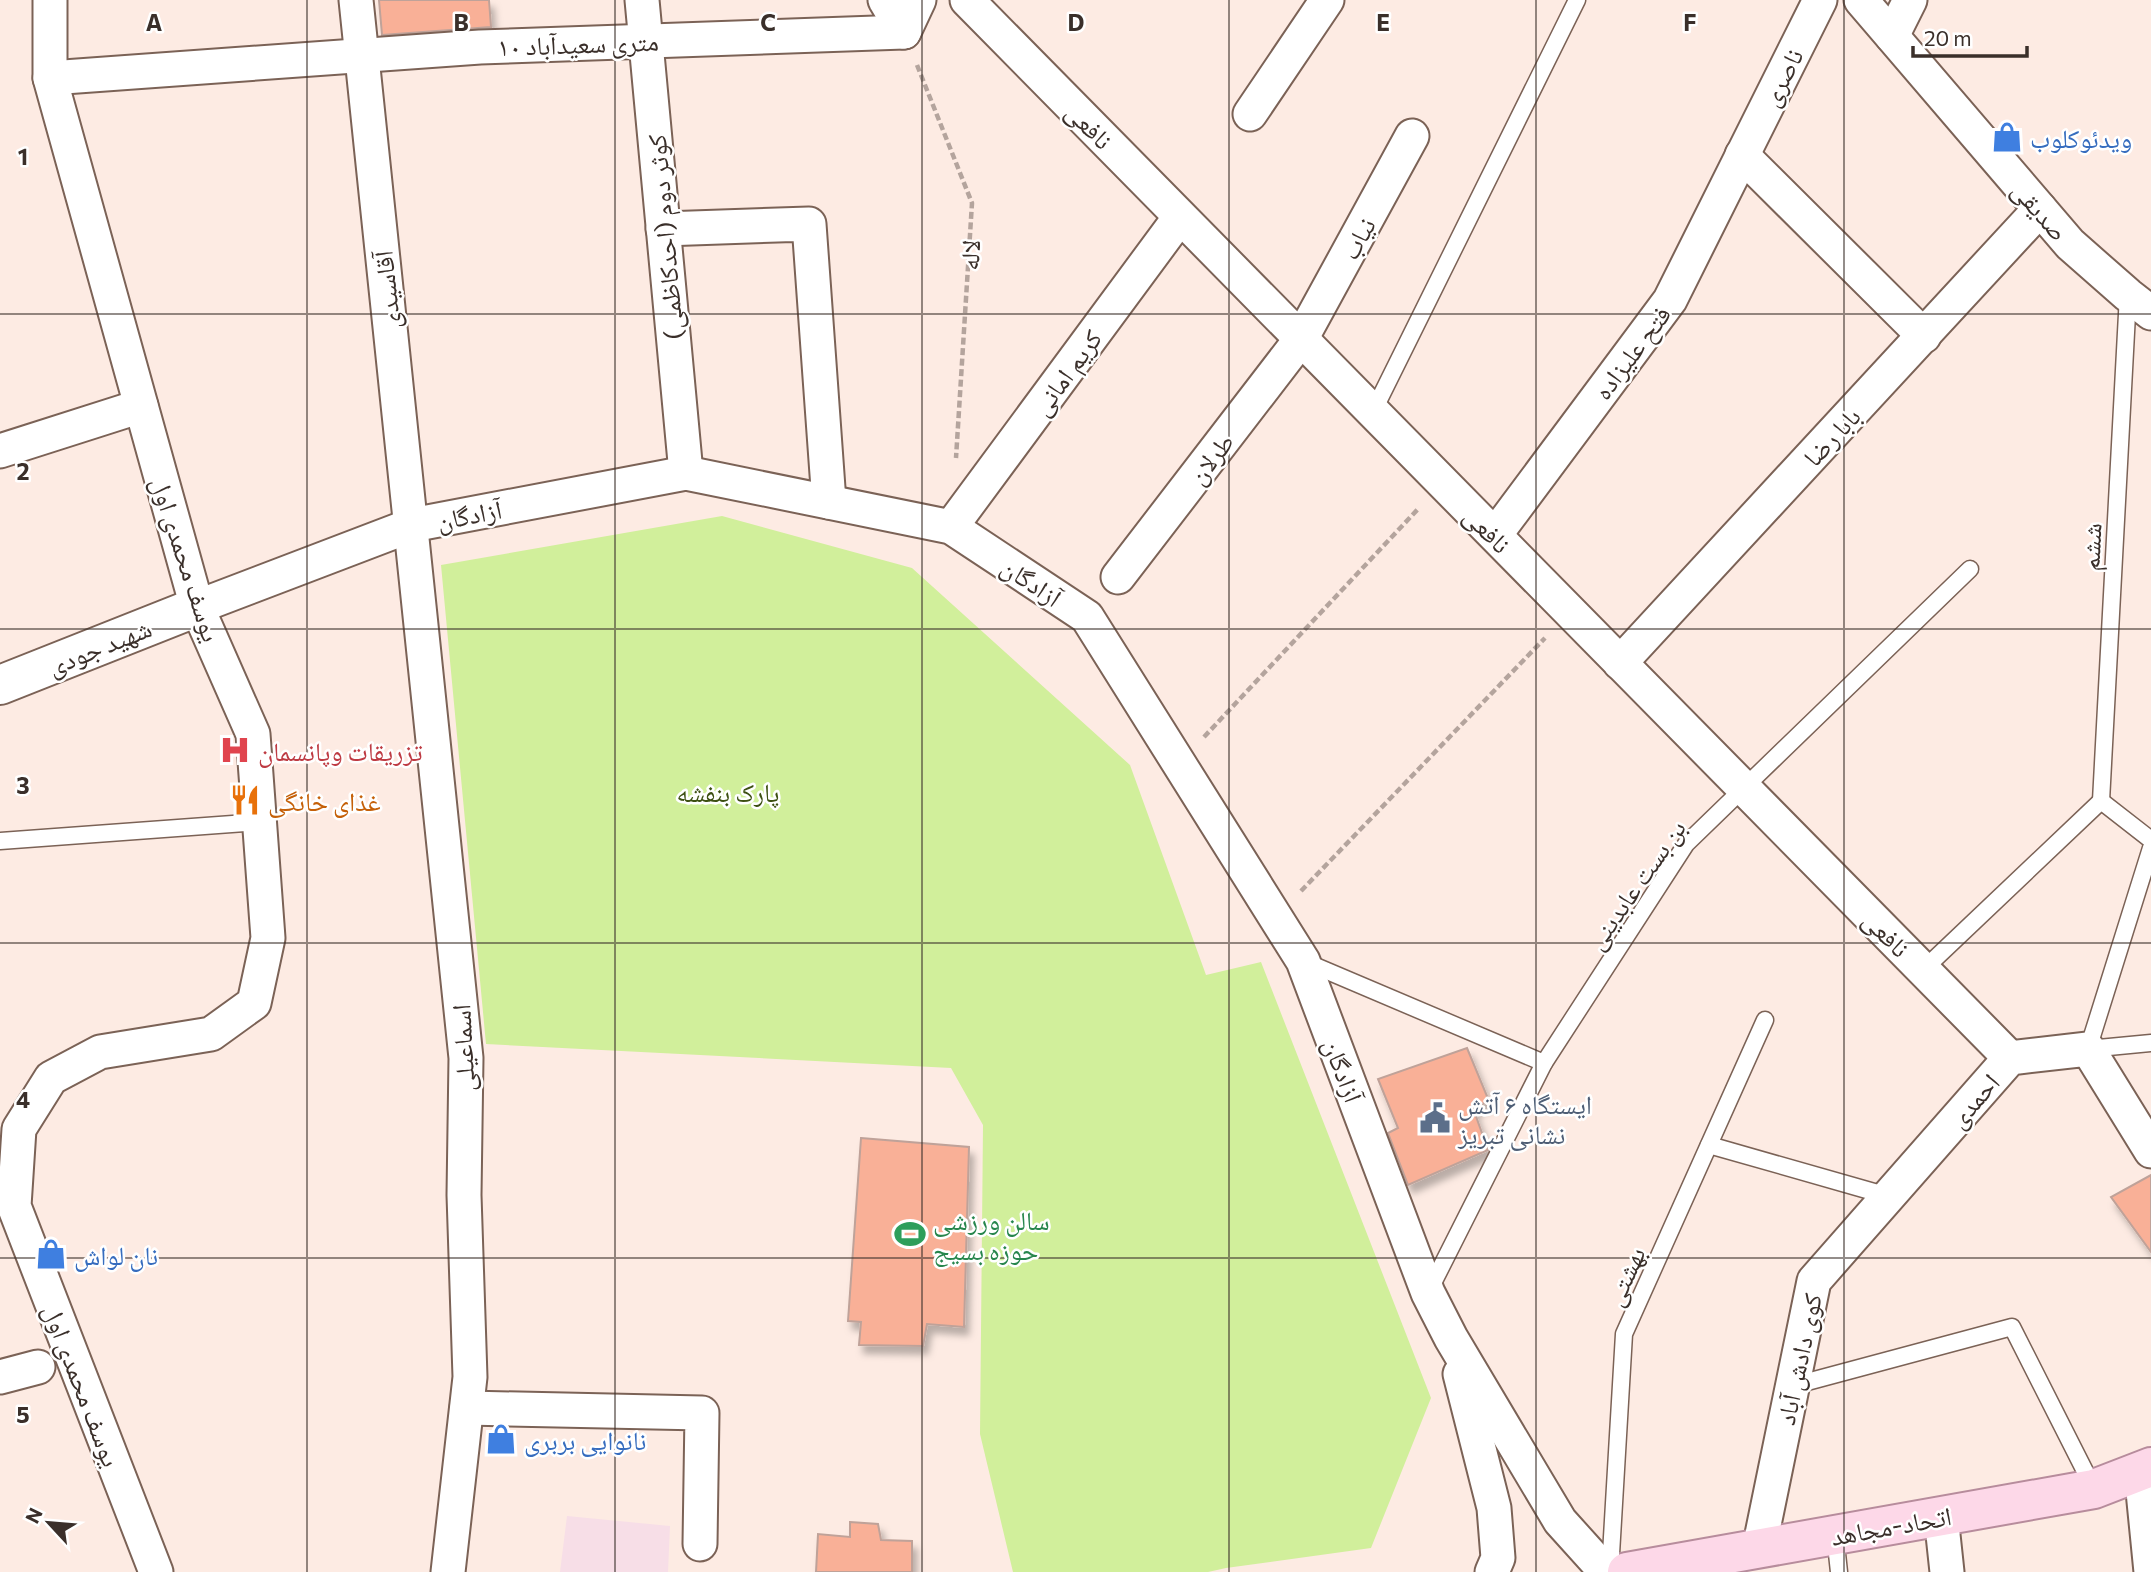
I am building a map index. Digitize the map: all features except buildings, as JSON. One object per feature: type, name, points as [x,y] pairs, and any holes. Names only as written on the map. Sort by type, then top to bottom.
[{"type":"main road","name":"اتحاد-مجاهد","points":[[1627,1572],[1740,1558],[1835,1535],[2094,1489],[2146,1469]]},
{"type":"street","name":"یوسف محمدی اول","points":[[50,0],[50,78],[197,607],[253,734],[268,938],[254,1003],[211,1034],[100,1052],[51,1078],[19,1129],[14,1206],[156,1572]]},
{"type":"street","name":"آقاسیدی","points":[[356,0],[412,525]]},
{"type":"street","name":"کوثر دوم (احدکاظمی)","points":[[642,0],[686,473]]},
{"type":"street","points":[[885,0],[904,32]]},
{"type":"street","points":[[904,32],[919,0]]},
{"type":"street","name":"نافعی","points":[[967,0],[2010,1058]]},
{"type":"street","points":[[1250,114],[1327,0]]},
{"type":"street","name":"ناصری","points":[[1742,155],[1820,0]]},
{"type":"street","name":"صدیقی","points":[[1861,0],[2070,244],[2139,304]]},
{"type":"street","points":[[1892,36],[1910,0]]},
{"type":"street","name":"۱۰ متری سعیدآباد","points":[[50,78],[480,47],[904,32]]},
{"type":"street","name":"نیاب","points":[[1301,339],[1412,136]]},
{"type":"street","points":[[1742,155],[1924,336]]},
{"type":"street","name":"فتح علیزاده","points":[[1495,535],[1670,300],[1742,155]]},
{"type":"street","name":"بابا رضا","points":[[1620,663],[2040,209]]},
{"type":"street","name":"کریم امانی","points":[[951,527],[1180,216]]},
{"type":"street","points":[[663,229],[809,224],[829,502]]},
{"type":"street","name":"طرلان","points":[[1118,577],[1301,339]]},
{"type":"street","points":[[0,451],[141,406]]},
{"type":"street","name":"آزادگان","points":[[197,607],[412,525],[686,473],[951,527],[1087,617],[1303,961],[1428,1293],[1451,1338]]},
{"type":"street","name":"اسماعیلی","points":[[412,525],[466,1058],[464,1195],[470,1377],[448,1572]]},
{"type":"street","name":"شهید جودی","points":[[0,685],[197,607]]},
{"type":"street","points":[[2088,1049],[2151,1152]]},
{"type":"street","name":"احمدی","points":[[1888,1196],[2010,1058],[2088,1049]]},
{"type":"street","name":"کوی دادش آباد","points":[[1740,1558],[1792,1386],[1814,1281],[1888,1196]]},
{"type":"street","points":[[1451,1338],[1560,1521],[1608,1572]]},
{"type":"street","points":[[1451,1338],[1494,1508],[1498,1558],[1492,1572]]},
{"type":"street","points":[[0,1377],[38,1367]]},
{"type":"street","points":[[467,1408],[702,1413],[700,1544]]},
{"type":"street","points":[[2146,1469],[2151,1572]]},
{"type":"street","points":[[1941,1516],[1947,1572]]},
{"type":"lane","points":[[1373,412],[1577,0]]},
{"type":"lane","name":"ششم","points":[[2101,801],[2139,304]]},
{"type":"lane","name":"بن بست عابدینی","points":[[1428,1293],[1545,1063],[1686,844],[1970,569]]},
{"type":"lane","points":[[1923,970],[2101,801],[2151,840]]},
{"type":"lane","points":[[0,841],[259,822]]},
{"type":"lane","points":[[2151,848],[2088,1049],[2151,1043]]},
{"type":"lane","points":[[1303,961],[1545,1063]]},
{"type":"lane","name":"بهشتی","points":[[1608,1572],[1624,1334],[1765,1020]]},
{"type":"lane","points":[[1709,1145],[1888,1196]]},
{"type":"lane","points":[[1792,1386],[2012,1326],[2094,1489]]},
{"type":"lane","points":[[1835,1535],[1839,1572]]},
{"type":"path","name":"لاله","points":[[904,32],[972,203],[956,460]]},
{"type":"path","points":[[1179,764],[1443,483]]},
{"type":"path","points":[[1276,918],[1570,612]]},
{"type":"shaded area","points":[[567,1516],[670,1526],[668,1572],[560,1572]]},
{"type":"green space","name":"پارک بنفشه","points":[[722,516],[912,568],[1130,765],[1206,975],[1261,962],[1431,1398],[1371,1548],[1208,1572],[1013,1572],[980,1434],[983,1125],[951,1068],[486,1044],[441,565]]},
{"type":"place","name":"ویدئوکلوب","points":[[2007,137]]},
{"type":"place","name":"تزریقات وپانسمان","points":[[235,750]]},
{"type":"place","name":"غذای خانگی","points":[[245,800]]},
{"type":"place","name":"ایستگاه ۶ آتش نشانی تبریز","points":[[1435,1118]]},
{"type":"place","name":"سالن ورزشی حوزه بسیج","points":[[910,1234]]},
{"type":"place","name":"نان لواش","points":[[51,1254]]},
{"type":"place","name":"نانوایی بربری","points":[[501,1439]]}]
